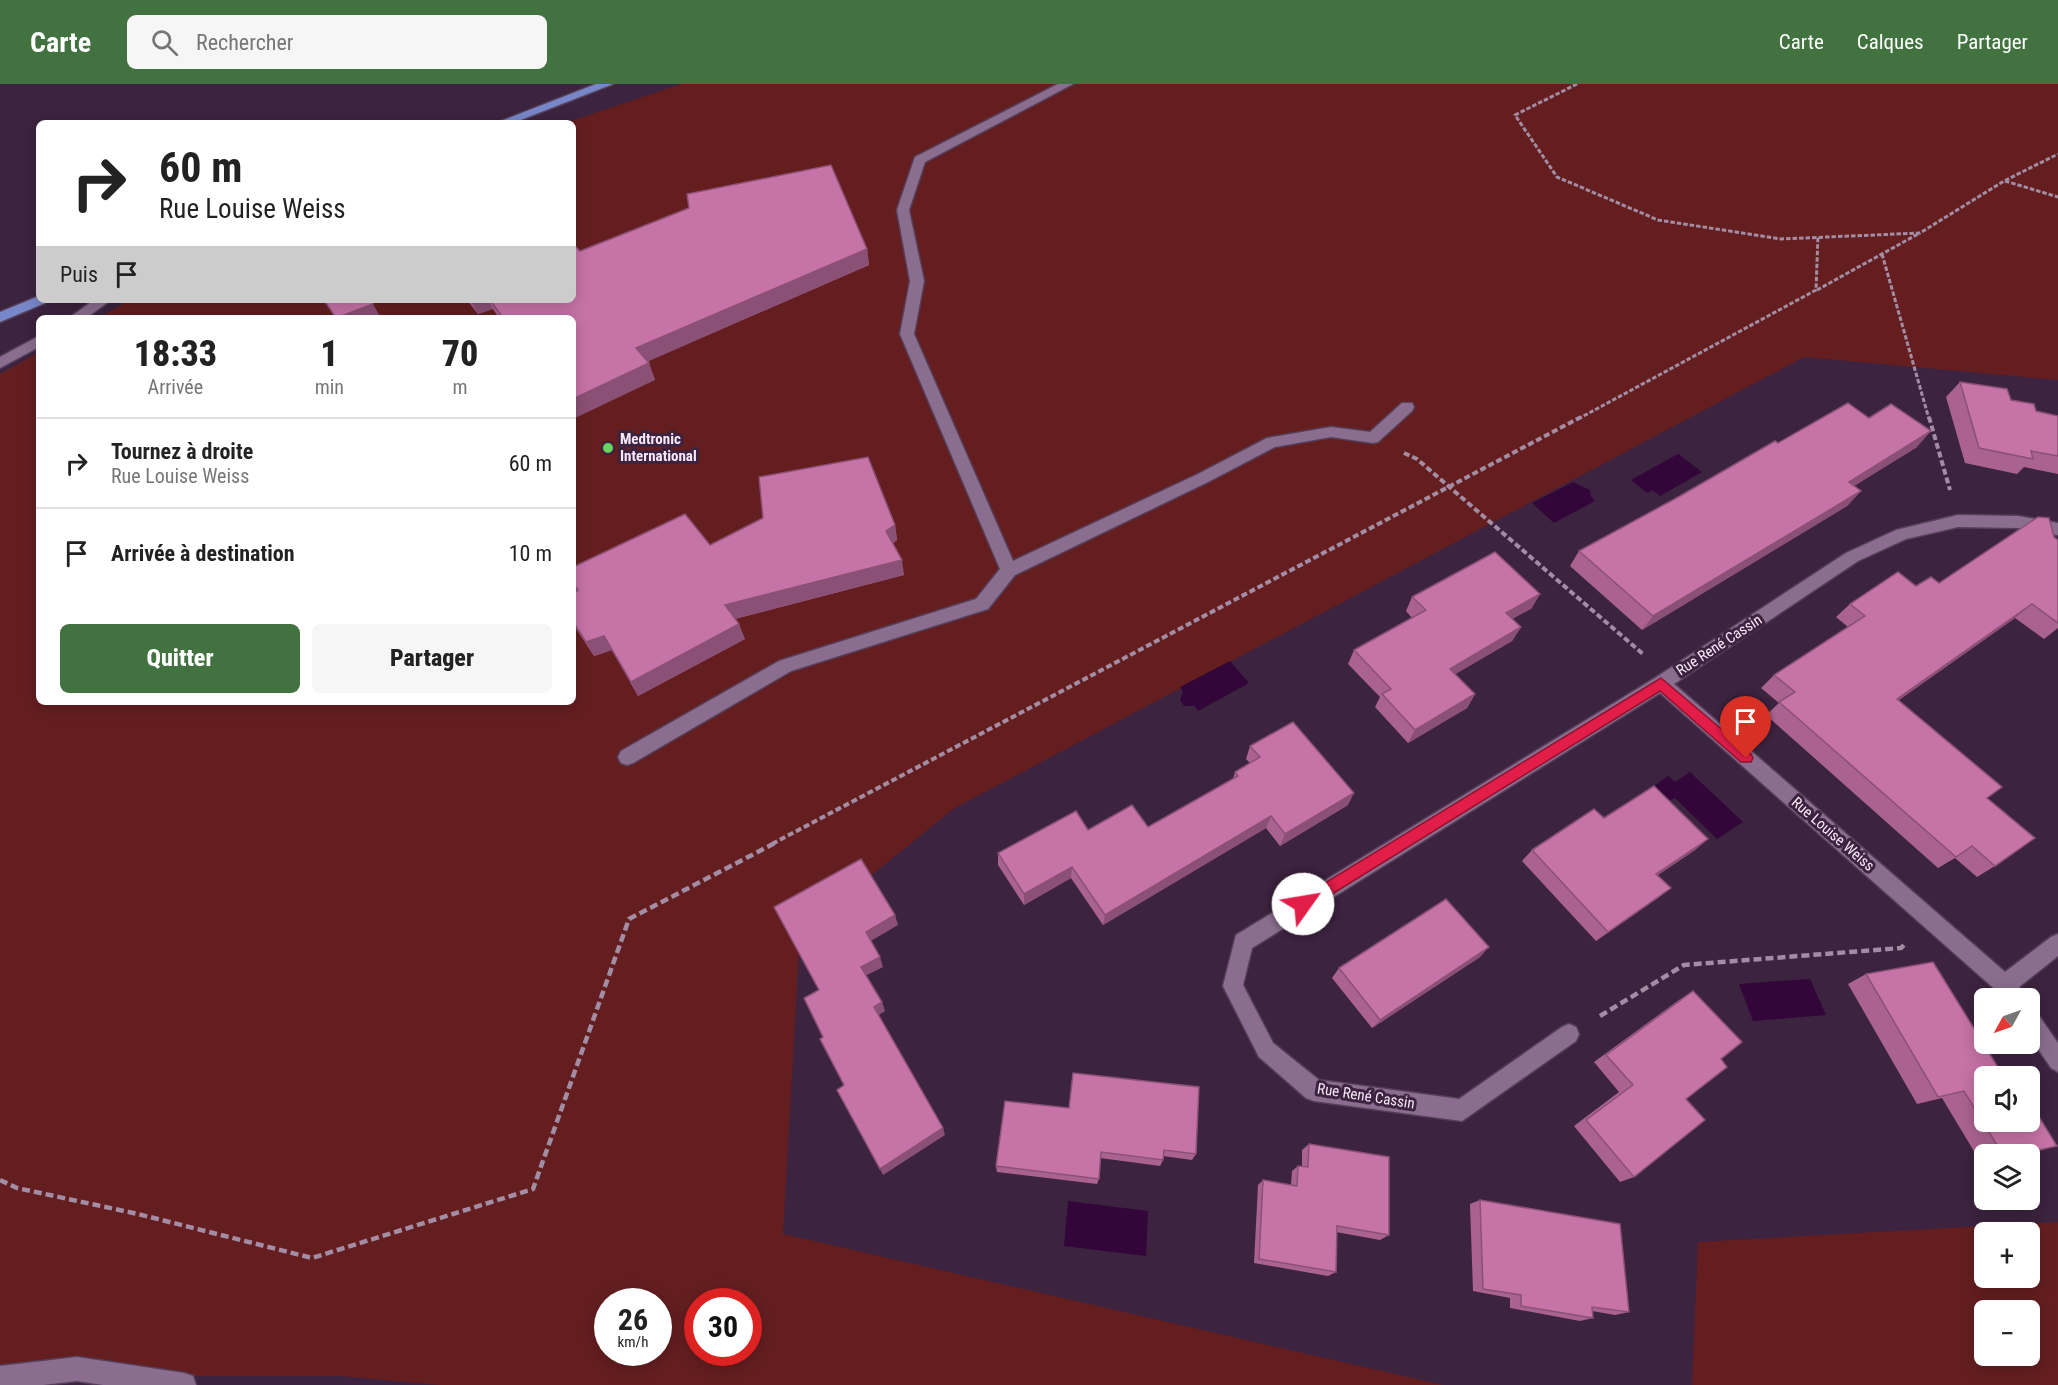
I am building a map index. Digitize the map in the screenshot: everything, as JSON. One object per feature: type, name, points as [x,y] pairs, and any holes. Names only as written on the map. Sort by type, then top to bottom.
[{"type":"main road","points":[[510,120],[607,84]]},
{"type":"main road","points":[[0,317],[36,302]]},
{"type":"street","points":[[1009,570],[907,334],[917,281],[903,210],[918,160],[1067,84]]},
{"type":"street","points":[[81,315],[99,303]]},
{"type":"street","points":[[0,363],[36,343]]},
{"type":"street","points":[[627,757],[785,666],[982,604],[1009,570],[1203,478],[1272,442],[1331,432],[1373,438],[1407,406]]},
{"type":"street","name":"Rue René Cassin","points":[[1569,1034],[1462,1110],[1314,1090],[1266,1050],[1233,986],[1243,942],[1661,683],[1852,557],[1902,534],[1958,521],[2018,522],[2058,529]]},
{"type":"street","name":"Rue Louise Weiss","points":[[1661,683],[2006,988]]},
{"type":"street","name":"Rue Louise Weiss","points":[[2014,988],[2058,944]]},
{"type":"street","points":[[2040,1035],[2058,1061]]},
{"type":"street","points":[[0,1378],[77,1370],[184,1385]]},
{"type":"path","points":[[1577,84],[1515,115],[1557,177],[1658,220],[1781,239],[1920,233]]},
{"type":"path","points":[[0,1180],[17,1188],[138,1214],[312,1258],[532,1189],[629,919],[1451,488],[1882,254],[2004,181],[2058,154]]},
{"type":"path","points":[[2004,181],[2058,198]]},
{"type":"path","points":[[1816,290],[1818,236]]},
{"type":"path","points":[[1882,254],[1958,521]]},
{"type":"path","points":[[1373,438],[1417,459],[1643,654],[1661,683]]},
{"type":"path","points":[[1569,1034],[1684,965],[1901,948],[1932,922]]},
{"type":"shaded area","points":[[681,84],[2058,84],[2058,380],[1804,357],[953,809],[800,933],[783,1234],[1443,1385],[439,1385],[340,1376],[0,1376],[0,374],[36,354],[36,705],[576,705],[576,315],[104,315],[125,303],[576,303],[576,120],[574,120]]},
{"type":"shaded area","points":[[1678,454],[1702,472],[1660,496],[1652,490],[1647,493],[1631,480]]},
{"type":"shaded area","points":[[1573,482],[1590,490],[1595,501],[1554,523],[1532,503]]},
{"type":"shaded area","points":[[1230,661],[1249,683],[1198,711],[1195,706],[1184,706],[1180,700],[1183,692],[1180,687]]},
{"type":"shaded area","points":[[1690,772],[1743,822],[1717,839],[1675,798],[1670,800],[1654,786],[1668,776],[1675,782]]},
{"type":"shaded area","points":[[1810,979],[1826,1015],[1753,1021],[1739,984]]},
{"type":"shaded area","points":[[1068,1201],[1148,1211],[1146,1256],[1064,1246]]},
{"type":"shaded area","points":[[2058,1222],[2058,1385],[1692,1385],[1698,1242],[1974,1227],[1974,1288],[2040,1288],[2040,1223]]},
{"type":"building","points":[[831,165],[867,249],[636,348],[649,363],[576,398],[576,315],[501,315],[492,303],[576,303],[576,247],[580,251],[689,208],[687,194]]},
{"type":"building","points":[[326,303],[373,304],[344,315],[334,315]]},
{"type":"building","points":[[1960,382],[2007,389],[2011,400],[2034,404],[2036,411],[2058,416],[2058,456],[2031,451],[2033,459],[1979,448]]},
{"type":"building","points":[[1848,403],[1869,418],[1891,404],[1931,431],[1849,482],[1861,491],[1653,616],[1579,551],[1775,441],[1778,443]]},
{"type":"building","points":[[868,457],[895,525],[886,531],[902,560],[725,605],[739,624],[631,682],[604,636],[586,642],[576,627],[576,592],[578,590],[576,566],[685,514],[710,545],[763,518],[759,477]]},
{"type":"building","points":[[2038,517],[2049,518],[2054,537],[2058,540],[2058,623],[2032,604],[1897,699],[2002,787],[1987,798],[2035,838],[1995,866],[1972,846],[1956,857],[1779,702],[1795,692],[1774,675],[1865,616],[1850,604],[1898,572],[1916,586],[1931,577],[1939,583]]},
{"type":"building","points":[[1495,552],[1540,594],[1506,613],[1521,627],[1450,669],[1475,694],[1415,730],[1382,694],[1391,689],[1354,650],[1426,610],[1412,597]]},
{"type":"building","points":[[1293,722],[1354,793],[1285,834],[1271,816],[1105,915],[1072,867],[1024,894],[998,853],[1076,811],[1088,830],[1132,805],[1148,827],[1238,776],[1235,772],[1260,757],[1250,746]]},
{"type":"building","points":[[1654,786],[1708,839],[1656,874],[1671,888],[1608,932],[1532,850],[1594,809],[1604,818]]},
{"type":"building","points":[[861,859],[895,915],[866,932],[880,957],[861,967],[882,1002],[874,1007],[943,1128],[880,1169],[837,1090],[844,1085],[820,1039],[823,1037],[804,998],[819,990],[774,907]]},
{"type":"building","points":[[1446,899],[1489,947],[1380,1020],[1339,968]]},
{"type":"building","points":[[1933,962],[1974,1028],[1974,1054],[1990,1054],[1997,1066],[1974,1066],[1974,1107],[1964,1091],[1938,1097],[1866,974]]},
{"type":"building","points":[[1693,991],[1742,1042],[1721,1059],[1727,1067],[1686,1099],[1705,1120],[1634,1177],[1586,1120],[1633,1085],[1606,1055]]},
{"type":"building","points":[[1073,1073],[1199,1087],[1196,1154],[1164,1150],[1163,1160],[1101,1152],[1099,1179],[996,1166],[1005,1101],[1069,1108]]},
{"type":"building","points":[[2040,1118],[2057,1146],[2040,1150],[2040,1144],[1996,1144],[1989,1132],[2040,1132]]},
{"type":"building","points":[[1309,1144],[1389,1157],[1389,1235],[1337,1226],[1336,1272],[1259,1259],[1263,1180],[1297,1186],[1298,1166],[1308,1167]]},
{"type":"building","points":[[1480,1200],[1620,1224],[1629,1312],[1592,1307],[1593,1318],[1521,1306],[1521,1295],[1483,1289]]},
{"type":"place","name":"Medtronic International","points":[[608,448]]},
{"type":"route","points":[[1303,904],[1661,683],[1746,758]]}]
